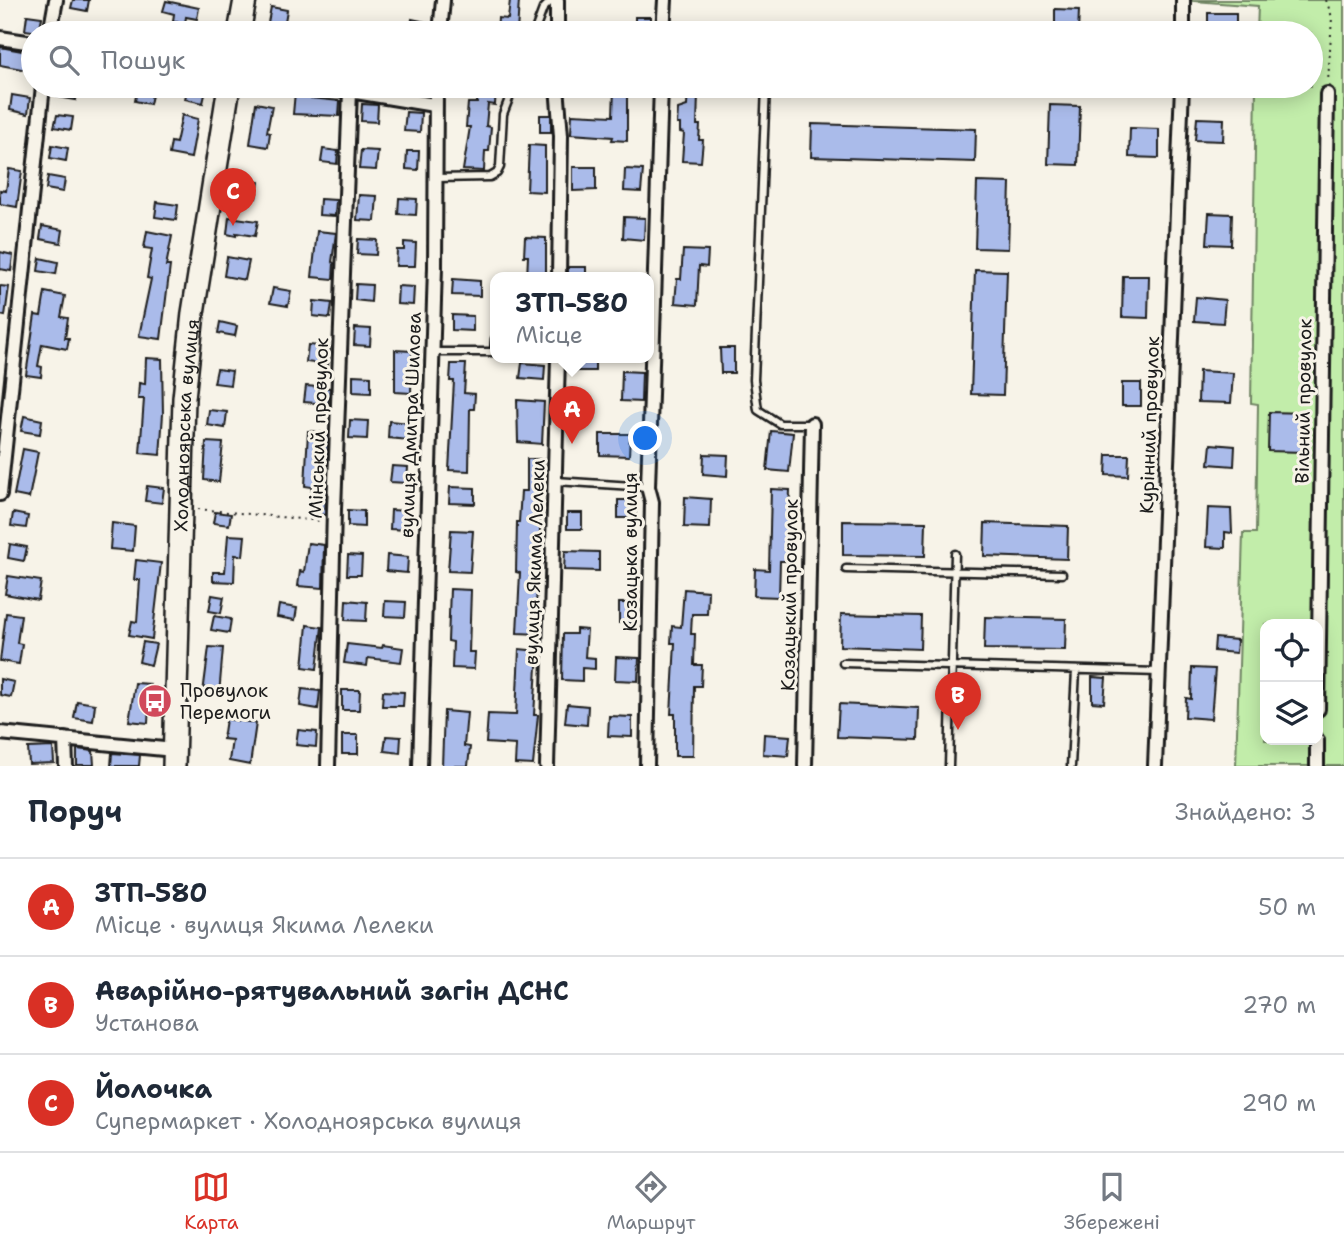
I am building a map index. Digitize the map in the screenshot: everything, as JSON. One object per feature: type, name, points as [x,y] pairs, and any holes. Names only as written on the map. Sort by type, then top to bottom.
[{"type":"main road","points":[[241,21],[245,0]]},
{"type":"main road","name":"Холодноярська вулиця","points":[[174,758],[184,398],[193,313],[227,98]]},
{"type":"street","points":[[52,21],[56,0]]},
{"type":"street","points":[[441,21],[443,0]]},
{"type":"street","points":[[554,0],[556,21]]},
{"type":"street","points":[[664,21],[665,0]]},
{"type":"street","points":[[1183,0],[1183,21]]},
{"type":"street","points":[[0,38],[21,41]]},
{"type":"street","name":"Вільний провулок","points":[[1318,682],[1327,94]]},
{"type":"street","points":[[0,494],[42,98]]},
{"type":"street","name":"Мінський провулок","points":[[328,766],[350,98]]},
{"type":"street","points":[[392,98],[434,105]]},
{"type":"street","name":"вулиця Дмитра Шилова","points":[[420,766],[432,352],[435,98]]},
{"type":"street","points":[[558,98],[561,136],[559,272]]},
{"type":"street","name":"Козацька вулиця","points":[[654,302],[661,98]]},
{"type":"street","name":"Курінний провулок","points":[[1155,766],[1182,98]]},
{"type":"street","name":"вулиця Якима Лелеки","points":[[547,766],[558,363]]},
{"type":"street","name":"Козацька вулиця","points":[[647,766],[652,502],[648,487],[652,363]]},
{"type":"street","name":"Козацький провулок","points":[[805,766],[812,424]]},
{"type":"street","points":[[0,733],[65,739],[174,758]]},
{"type":"street","points":[[65,739],[66,766]]},
{"type":"street","points":[[1317,745],[1317,766]]},
{"type":"lane","points":[[539,21],[544,9],[554,0]]},
{"type":"lane","points":[[435,178],[490,177],[498,173],[503,114],[509,98]]},
{"type":"lane","points":[[766,98],[754,380],[758,410],[780,424],[812,424]]},
{"type":"lane","points":[[432,352],[490,352]]},
{"type":"lane","points":[[556,481],[648,487]]},
{"type":"lane","points":[[949,766],[955,554]]},
{"type":"lane","points":[[846,569],[1062,574]]},
{"type":"lane","points":[[842,663],[1159,672]]},
{"type":"lane","points":[[1071,766],[1076,671]]},
{"type":"path","points":[[1326,0],[1332,17],[1327,94]]},
{"type":"path","points":[[193,508],[334,523]]},
{"type":"green space","points":[[1182,0],[1344,0],[1344,766],[1236,766],[1243,533],[1256,533],[1258,404],[1251,403],[1256,98],[1323,98],[1323,21],[1257,21],[1258,6]]},
{"type":"building","points":[[73,0],[89,0],[87,11],[71,8]]},
{"type":"building","points":[[510,0],[519,0],[518,21],[498,21],[498,18],[508,19]]},
{"type":"building","points":[[166,1],[199,8],[197,19],[186,17],[185,21],[173,21],[174,14],[163,11]]},
{"type":"building","points":[[271,7],[287,10],[285,21],[268,21]]},
{"type":"building","points":[[1055,9],[1079,10],[1079,21],[1055,21]]},
{"type":"building","points":[[1208,13],[1236,13],[1236,21],[1208,21]]},
{"type":"building","points":[[27,15],[42,17],[41,21],[26,21]]},
{"type":"building","points":[[635,17],[651,17],[651,21],[635,21]]},
{"type":"building","points":[[0,47],[21,51],[21,69],[0,65]]},
{"type":"building","points":[[12,95],[30,98],[28,114],[10,110]]},
{"type":"building","points":[[136,98],[151,98],[150,104],[135,101]]},
{"type":"building","points":[[185,98],[204,98],[203,103]]},
{"type":"building","points":[[294,98],[340,101],[339,116],[293,114]]},
{"type":"building","points":[[477,98],[495,98],[495,105],[488,104],[486,126],[491,127],[489,151],[485,151],[484,171],[463,170],[470,127],[466,127],[468,103],[477,103]]},
{"type":"building","points":[[614,98],[627,98],[627,141],[612,140],[613,137],[571,134],[572,114],[613,116]]},
{"type":"building","points":[[687,98],[698,98],[697,125],[700,125],[699,140],[703,140],[701,162],[682,161],[684,133],[680,132],[680,124],[677,124],[678,109],[687,106]]},
{"type":"building","points":[[256,103],[272,106],[267,132],[270,133],[268,147],[250,144]]},
{"type":"building","points":[[362,104],[378,105],[377,122],[361,121]]},
{"type":"building","points":[[1050,105],[1080,106],[1078,165],[1048,164]]},
{"type":"building","points":[[406,112],[421,113],[420,132],[404,131]]},
{"type":"building","points":[[57,115],[73,117],[71,130],[54,127]]},
{"type":"building","points":[[182,115],[198,119],[191,158],[169,154],[171,142],[176,143]]},
{"type":"building","points":[[540,115],[551,115],[551,132],[540,132]]},
{"type":"building","points":[[1197,118],[1224,119],[1223,141],[1195,140]]},
{"type":"building","points":[[812,124],[976,129],[975,162],[811,157]]},
{"type":"building","points":[[1130,128],[1159,129],[1159,158],[1129,157]]},
{"type":"building","points":[[52,145],[68,148],[66,161],[50,158]]},
{"type":"building","points":[[529,145],[545,146],[545,192],[527,191]]},
{"type":"building","points":[[323,149],[338,151],[337,164],[321,162]]},
{"type":"building","points":[[361,150],[378,151],[376,170],[359,169]]},
{"type":"building","points":[[407,151],[419,151],[418,170],[406,169]]},
{"type":"building","points":[[573,167],[596,167],[596,190],[573,191]]},
{"type":"building","points":[[9,169],[22,171],[17,207],[0,204],[0,190],[6,191]]},
{"type":"building","points":[[625,169],[643,170],[641,192],[624,191]]},
{"type":"building","points":[[48,176],[65,179],[63,192],[46,189]]},
{"type":"building","points":[[245,180],[259,182],[256,198],[242,196]]},
{"type":"building","points":[[977,182],[1010,183],[1008,249],[975,248]]},
{"type":"building","points":[[359,195],[377,196],[375,221],[357,220]]},
{"type":"building","points":[[399,198],[417,199],[416,215],[398,214]]},
{"type":"building","points":[[320,199],[336,200],[335,216],[319,215]]},
{"type":"building","points":[[157,202],[178,205],[176,220],[155,217]]},
{"type":"building","points":[[1209,213],[1232,214],[1231,245],[1207,244]]},
{"type":"building","points":[[229,217],[258,221],[255,236],[227,234]]},
{"type":"building","points":[[624,217],[645,218],[644,240],[623,238]]},
{"type":"building","points":[[42,226],[63,230],[61,243],[40,239]]},
{"type":"building","points":[[147,231],[172,236],[166,266],[170,266],[161,339],[139,336],[151,279],[147,278],[152,249],[144,248]]},
{"type":"building","points":[[317,231],[336,233],[332,262],[333,279],[312,277]]},
{"type":"building","points":[[525,237],[546,238],[546,272],[527,272],[528,256],[524,256]]},
{"type":"building","points":[[358,239],[377,240],[376,255],[357,254]]},
{"type":"building","points":[[404,242],[416,243],[415,266],[396,266],[397,250],[404,250]]},
{"type":"building","points":[[683,250],[708,251],[707,267],[699,266],[697,305],[675,303],[677,279],[681,279]]},
{"type":"building","points":[[0,252],[13,255],[11,271],[0,269]]},
{"type":"building","points":[[227,257],[249,261],[245,280],[224,276]]},
{"type":"building","points":[[40,258],[58,262],[56,274],[38,271]]},
{"type":"building","points":[[568,267],[586,267],[586,272],[568,272]]},
{"type":"building","points":[[975,270],[1007,271],[1003,395],[971,394]]},
{"type":"building","points":[[1123,276],[1149,276],[1148,318],[1122,317]]},
{"type":"building","points":[[453,279],[480,281],[480,296],[452,295]]},
{"type":"building","points":[[356,284],[372,285],[371,302],[355,300]]},
{"type":"building","points":[[0,286],[9,287],[5,316],[0,315]]},
{"type":"building","points":[[398,286],[414,287],[413,305],[397,304]]},
{"type":"building","points":[[273,288],[291,291],[288,306],[270,303]]},
{"type":"building","points":[[45,292],[65,296],[61,317],[68,318],[65,338],[69,338],[67,349],[42,344],[38,366],[42,367],[41,377],[26,375],[35,315],[41,316]]},
{"type":"building","points":[[1196,297],[1225,300],[1223,323],[1194,321]]},
{"type":"building","points":[[314,301],[332,303],[330,318],[313,316]]},
{"type":"building","points":[[452,315],[473,316],[473,331],[452,330]]},
{"type":"building","points":[[220,322],[237,326],[235,336],[218,333]]},
{"type":"building","points":[[355,328],[371,329],[370,346],[354,345]]},
{"type":"building","points":[[308,345],[330,347],[328,365],[306,362]]},
{"type":"building","points":[[720,348],[734,348],[734,373],[721,373]]},
{"type":"building","points":[[395,350],[412,351],[411,393],[395,392]]},
{"type":"building","points":[[146,358],[162,359],[163,414],[160,455],[140,453],[144,399],[138,399],[139,383],[145,384]]},
{"type":"building","points":[[522,363],[545,365],[544,380],[520,378]]},
{"type":"building","points":[[575,363],[595,363],[595,371],[575,371]]},
{"type":"building","points":[[451,364],[466,364],[464,393],[475,394],[474,409],[470,409],[469,471],[449,470],[454,381],[450,381]]},
{"type":"building","points":[[217,369],[232,371],[230,385],[214,383]]},
{"type":"building","points":[[622,371],[642,372],[641,402],[621,401]]},
{"type":"building","points":[[1199,371],[1233,373],[1231,403],[1198,402]]},
{"type":"building","points":[[353,375],[371,376],[371,393],[353,392]]},
{"type":"building","points":[[1122,383],[1141,383],[1141,406],[1122,406]]},
{"type":"building","points":[[306,386],[330,388],[328,404],[304,402]]},
{"type":"building","points":[[517,400],[544,402],[542,444],[518,442]]},
{"type":"building","points":[[209,410],[227,412],[225,428],[207,425]]},
{"type":"building","points":[[1269,412],[1304,413],[1303,452],[1268,451]]},
{"type":"building","points":[[24,416],[42,420],[40,434],[21,431]]},
{"type":"building","points":[[350,420],[368,421],[367,439],[349,438]]},
{"type":"building","points":[[389,421],[410,423],[409,440],[388,438]]},
{"type":"building","points":[[308,431],[328,433],[325,515],[310,513],[312,487],[305,486]]},
{"type":"building","points":[[771,431],[793,433],[789,472],[767,470]]},
{"type":"building","points":[[600,434],[630,434],[629,456],[600,455]]},
{"type":"building","points":[[206,442],[223,443],[219,482],[204,480]]},
{"type":"building","points":[[1211,444],[1235,446],[1234,466],[1209,464]]},
{"type":"building","points":[[23,449],[38,452],[29,498],[14,495]]},
{"type":"building","points":[[704,454],[728,455],[727,476],[703,474]]},
{"type":"building","points":[[1107,455],[1129,455],[1128,476],[1106,475]]},
{"type":"building","points":[[527,459],[544,459],[544,480],[540,480],[537,522],[540,522],[540,544],[535,619],[541,619],[540,634],[517,633],[520,573],[516,572],[517,522],[521,491],[527,491]]},
{"type":"building","points":[[392,466],[408,467],[407,483],[390,482]]},
{"type":"building","points":[[147,486],[164,488],[162,503],[145,501]]},
{"type":"building","points":[[450,487],[475,488],[475,504],[449,503]]},
{"type":"building","points":[[771,489],[790,490],[787,561],[780,561],[779,597],[754,596],[755,569],[769,570]]},
{"type":"building","points":[[685,497],[711,499],[710,528],[684,527]]},
{"type":"building","points":[[618,500],[636,500],[636,518],[618,518]]},
{"type":"building","points":[[1208,508],[1231,509],[1232,533],[1225,532],[1225,548],[1206,547]]},
{"type":"building","points":[[348,510],[364,511],[364,527],[348,526]]},
{"type":"building","points":[[391,510],[408,511],[407,530],[390,529]]},
{"type":"building","points":[[215,512],[231,514],[229,525],[213,523]]},
{"type":"building","points":[[13,513],[28,516],[26,528],[11,526]]},
{"type":"building","points":[[567,513],[582,513],[582,529],[567,529]]},
{"type":"building","points":[[843,521],[926,522],[925,556],[843,555]]},
{"type":"building","points":[[112,523],[135,526],[133,551],[110,549]]},
{"type":"building","points":[[985,523],[1068,526],[1067,559],[984,556]]},
{"type":"building","points":[[451,530],[473,531],[470,572],[448,571]]},
{"type":"building","points":[[228,535],[245,536],[243,556],[235,555],[234,582],[213,581],[213,572],[225,572]]},
{"type":"building","points":[[308,543],[324,545],[323,588],[298,586],[300,571],[304,572]]},
{"type":"building","points":[[10,544],[27,547],[24,561],[8,558]]},
{"type":"building","points":[[565,551],[599,552],[599,571],[564,570]]},
{"type":"building","points":[[348,555],[362,556],[361,575],[347,575]]},
{"type":"building","points":[[387,555],[408,557],[407,573],[386,571]]},
{"type":"building","points":[[136,560],[161,563],[152,639],[129,635],[132,621],[137,622],[140,580],[134,580]]},
{"type":"building","points":[[8,576],[41,581],[38,600],[5,594]]},
{"type":"building","points":[[450,589],[471,590],[469,652],[475,652],[474,669],[452,668],[453,642],[448,641]]},
{"type":"building","points":[[684,589],[708,591],[707,614],[692,614],[691,634],[695,634],[694,665],[702,665],[701,686],[694,686],[693,756],[675,756],[675,714],[671,714],[675,643],[671,643],[672,626],[681,627]]},
{"type":"building","points":[[212,595],[224,597],[221,613],[209,611]]},
{"type":"building","points":[[346,600],[367,602],[366,621],[345,620]]},
{"type":"building","points":[[385,601],[406,602],[405,617],[384,616]]},
{"type":"building","points":[[619,603],[637,603],[637,623],[619,623]]},
{"type":"building","points":[[279,605],[297,608],[295,620],[277,617]]},
{"type":"building","points":[[6,613],[21,615],[17,643],[22,644],[19,664],[0,661]]},
{"type":"building","points":[[841,614],[921,616],[920,649],[840,646]]},
{"type":"building","points":[[214,616],[231,619],[229,633],[211,630]]},
{"type":"building","points":[[985,617],[1066,619],[1065,650],[984,649]]},
{"type":"building","points":[[307,625],[322,627],[317,669],[303,667]]},
{"type":"building","points":[[576,629],[587,630],[585,657],[595,658],[595,669],[582,668],[582,681],[562,680],[563,634],[576,634]]},
{"type":"building","points":[[1215,638],[1237,640],[1236,653],[1214,651]]},
{"type":"building","points":[[143,642],[156,644],[151,665],[139,662]]},
{"type":"building","points":[[347,644],[403,648],[401,662],[368,658],[367,666],[344,663]]},
{"type":"building","points":[[209,647],[223,648],[219,695],[203,693]]},
{"type":"building","points":[[519,649],[538,651],[534,715],[538,715],[533,765],[515,764],[516,745],[486,743],[488,714],[516,715]]},
{"type":"building","points":[[616,657],[639,658],[638,681],[615,680]]},
{"type":"building","points":[[1192,668],[1215,669],[1211,719],[1185,717],[1186,698],[1191,699]]},
{"type":"building","points":[[1092,677],[1106,678],[1104,703],[1092,702]]},
{"type":"building","points":[[0,679],[14,682],[11,697],[0,695]]},
{"type":"building","points":[[135,683],[150,684],[148,723],[129,721]]},
{"type":"building","points":[[302,689],[320,691],[318,709],[300,706]]},
{"type":"building","points":[[342,690],[360,690],[359,710],[342,710]]},
{"type":"building","points":[[383,691],[404,692],[403,706],[382,706]]},
{"type":"building","points":[[77,701],[95,704],[93,721],[74,718]]},
{"type":"building","points":[[567,704],[588,706],[587,725],[565,723]]},
{"type":"building","points":[[839,704],[919,708],[918,740],[837,737]]},
{"type":"building","points":[[444,711],[467,713],[464,746],[470,747],[468,766],[442,766]]},
{"type":"building","points":[[609,716],[632,717],[632,737],[608,736]]},
{"type":"building","points":[[226,719],[256,723],[250,765],[229,761],[232,740],[223,739]]},
{"type":"building","points":[[298,730],[317,732],[316,747],[296,745]]},
{"type":"building","points":[[764,734],[790,736],[788,756],[763,754]]},
{"type":"building","points":[[342,735],[358,735],[358,754],[342,754]]},
{"type":"building","points":[[386,736],[401,737],[400,753],[384,751]]},
{"type":"building","points":[[53,747],[54,763],[29,764],[28,748]]},
{"type":"building","points":[[77,749],[93,751],[94,765],[77,765]]},
{"type":"building","points":[[112,753],[140,755],[139,766],[111,766]]},
{"type":"place","name":"Йолочка","points":[[233,226]]},
{"type":"place","name":"ЗТП-580","points":[[572,444]]},
{"type":"place","name":"Провулок Перемоги","points":[[155,701]]},
{"type":"place","name":"Аварійно-рятувальний загін ДСНС","points":[[958,730]]}]
